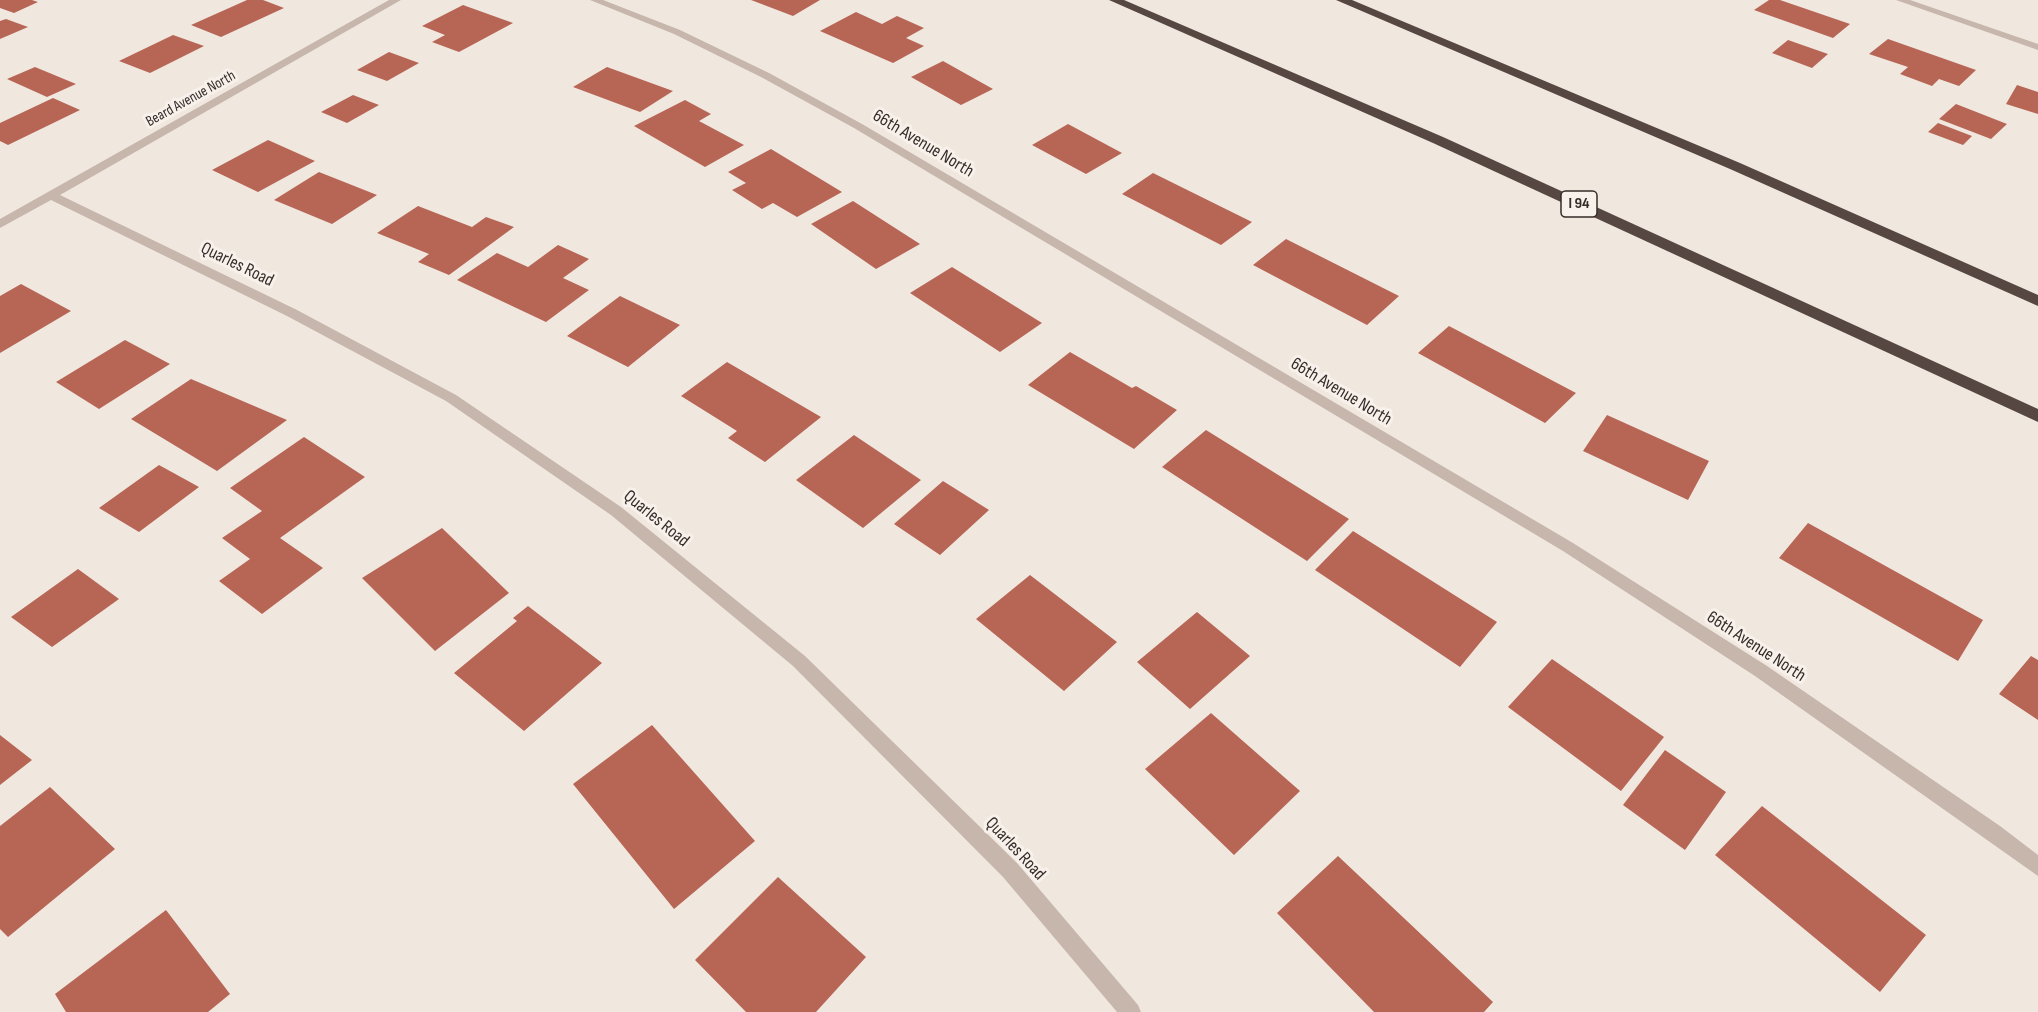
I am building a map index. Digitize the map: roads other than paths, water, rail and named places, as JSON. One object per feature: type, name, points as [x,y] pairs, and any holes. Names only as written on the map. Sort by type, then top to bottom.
[{"type":"highway","name":"I 94","points":[[1115,0],[1449,145],[2038,416]]},
{"type":"highway","points":[[1342,0],[1724,161],[2038,302]]},
{"type":"street","name":"Beard Avenue North","points":[[0,224],[396,0]]},
{"type":"street","name":"66th Avenue North","points":[[595,0],[677,32],[765,75],[858,126],[1568,547],[1761,671],[1994,832],[2038,867]]},
{"type":"street","points":[[1900,0],[2038,47]]},
{"type":"street","name":"Quarles Road","points":[[51,195],[292,314],[451,398],[616,511],[799,661],[1010,870],[1131,1012]]}]
